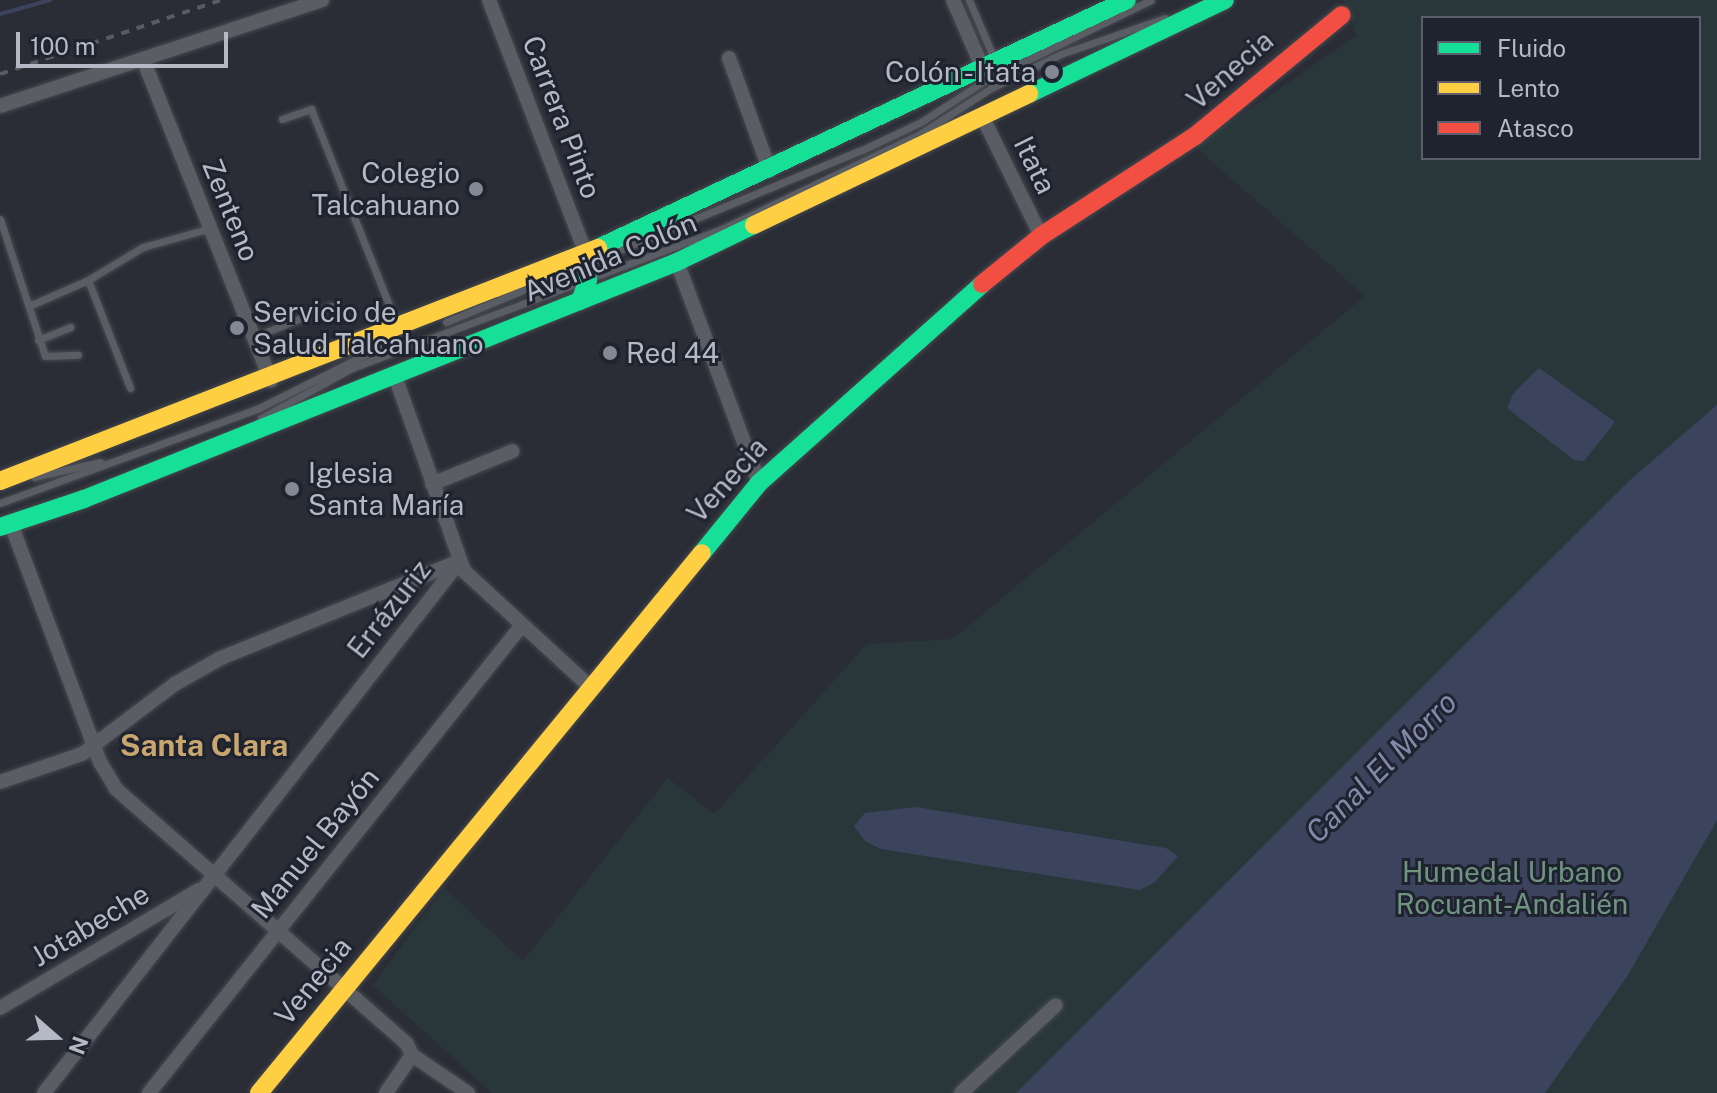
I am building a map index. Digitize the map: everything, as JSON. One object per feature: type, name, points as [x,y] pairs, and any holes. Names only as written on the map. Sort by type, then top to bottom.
[{"type":"main road","name":"Avenida Colón","points":[[0,481],[399,330],[587,266],[770,171],[1127,0]]},
{"type":"main road","name":"Avenida Colón","points":[[4,525],[175,463],[677,262],[1225,0]]},
{"type":"main road","name":"Venecia","points":[[259,1093],[588,685],[759,483],[906,348],[1041,236],[1195,136],[1262,76],[1342,15]]},
{"type":"main road","points":[[580,301],[587,266]]},
{"type":"street","points":[[0,106],[322,0]]},
{"type":"street","name":"Carrera Pinto","points":[[489,0],[587,266]]},
{"type":"street","points":[[953,0],[967,33],[989,66]]},
{"type":"street","points":[[729,58],[770,171]]},
{"type":"street","name":"Zenteno","points":[[143,59],[271,380]]},
{"type":"street","name":"Itata","points":[[982,116],[1041,236]]},
{"type":"street","points":[[677,262],[759,483]]},
{"type":"street","points":[[395,376],[460,561],[469,576],[588,685]]},
{"type":"street","points":[[432,484],[513,451]]},
{"type":"street","points":[[4,525],[94,746],[124,798],[209,881],[276,932],[407,1044],[412,1055],[468,1093]]},
{"type":"street","name":"Errázuriz","points":[[0,782],[94,746],[213,662],[460,561]]},
{"type":"street","name":"Errázuriz","points":[[44,1093],[460,561]]},
{"type":"street","name":"Manuel Bayón","points":[[149,1093],[522,625]]},
{"type":"street","name":"Jotabeche","points":[[0,1008],[209,881]]},
{"type":"street","points":[[961,1093],[1056,1005]]},
{"type":"street","points":[[386,1093],[412,1055]]},
{"type":"lane","points":[[969,0],[989,66]]},
{"type":"lane","points":[[175,463],[352,368],[884,140],[986,80],[1151,0]]},
{"type":"lane","points":[[0,503],[259,408],[352,359],[587,266],[689,243],[920,134],[977,96],[1061,54],[1141,28],[1202,0]]},
{"type":"lane","points":[[282,119],[311,109],[399,330]]},
{"type":"lane","points":[[0,219],[38,340],[51,359],[78,355]]},
{"type":"lane","points":[[29,306],[88,280],[143,247],[211,228]]},
{"type":"lane","points":[[88,280],[130,388]]},
{"type":"lane","points":[[254,337],[331,306]]},
{"type":"lane","points":[[38,340],[71,327]]},
{"type":"lane","points":[[0,481],[129,454]]},
{"type":"green space","points":[[1344,0],[1717,0],[1717,1093],[492,1093],[373,985],[444,888],[523,961],[668,778],[714,814],[867,644],[953,639],[1365,296],[1194,146],[1357,36]]},
{"type":"water","points":[[1539,368],[1615,422],[1584,461],[1574,460],[1507,408],[1513,394]]},
{"type":"water","name":"Humedal Urbano Rocuant-Andalién","points":[[1717,405],[1717,820],[1628,975],[1545,1093],[1016,1093],[1630,480]]},
{"type":"water","points":[[916,807],[1166,848],[1178,856],[1155,882],[1140,890],[881,849],[865,841],[854,826],[865,813]]},
{"type":"waterway","points":[[0,14],[50,0]]},
{"type":"railway","points":[[0,74],[221,0]]},
{"type":"traffic: fast","points":[[598,248],[1127,0]]},
{"type":"traffic: fast","points":[[1029,94],[1225,0]]},
{"type":"traffic: fast","points":[[0,527],[84,499],[677,262],[754,225]]},
{"type":"traffic: fast","points":[[580,301],[588,280],[586,254]]},
{"type":"traffic: fast","points":[[702,553],[759,483],[982,284]]},
{"type":"traffic: slow","points":[[754,225],[1029,94]]},
{"type":"traffic: slow","points":[[0,481],[598,248]]},
{"type":"traffic: slow","points":[[259,1093],[702,553]]},
{"type":"traffic: jam","points":[[982,284],[1041,236],[1195,136],[1342,15]]},
{"type":"place","name":"Colón - Itata","points":[[1052,72]]},
{"type":"place","name":"Colegio Talcahuano","points":[[476,189]]},
{"type":"place","name":"Servicio de Salud Talcahuano","points":[[237,328]]},
{"type":"place","name":"Red 44","points":[[610,353]]},
{"type":"place","name":"Iglesia Santa María","points":[[292,489]]},
{"type":"district","name":"Santa Clara","points":[[204,745]]},
{"type":"water label","name":"Canal El Morro","points":[[1381,767]]}]
